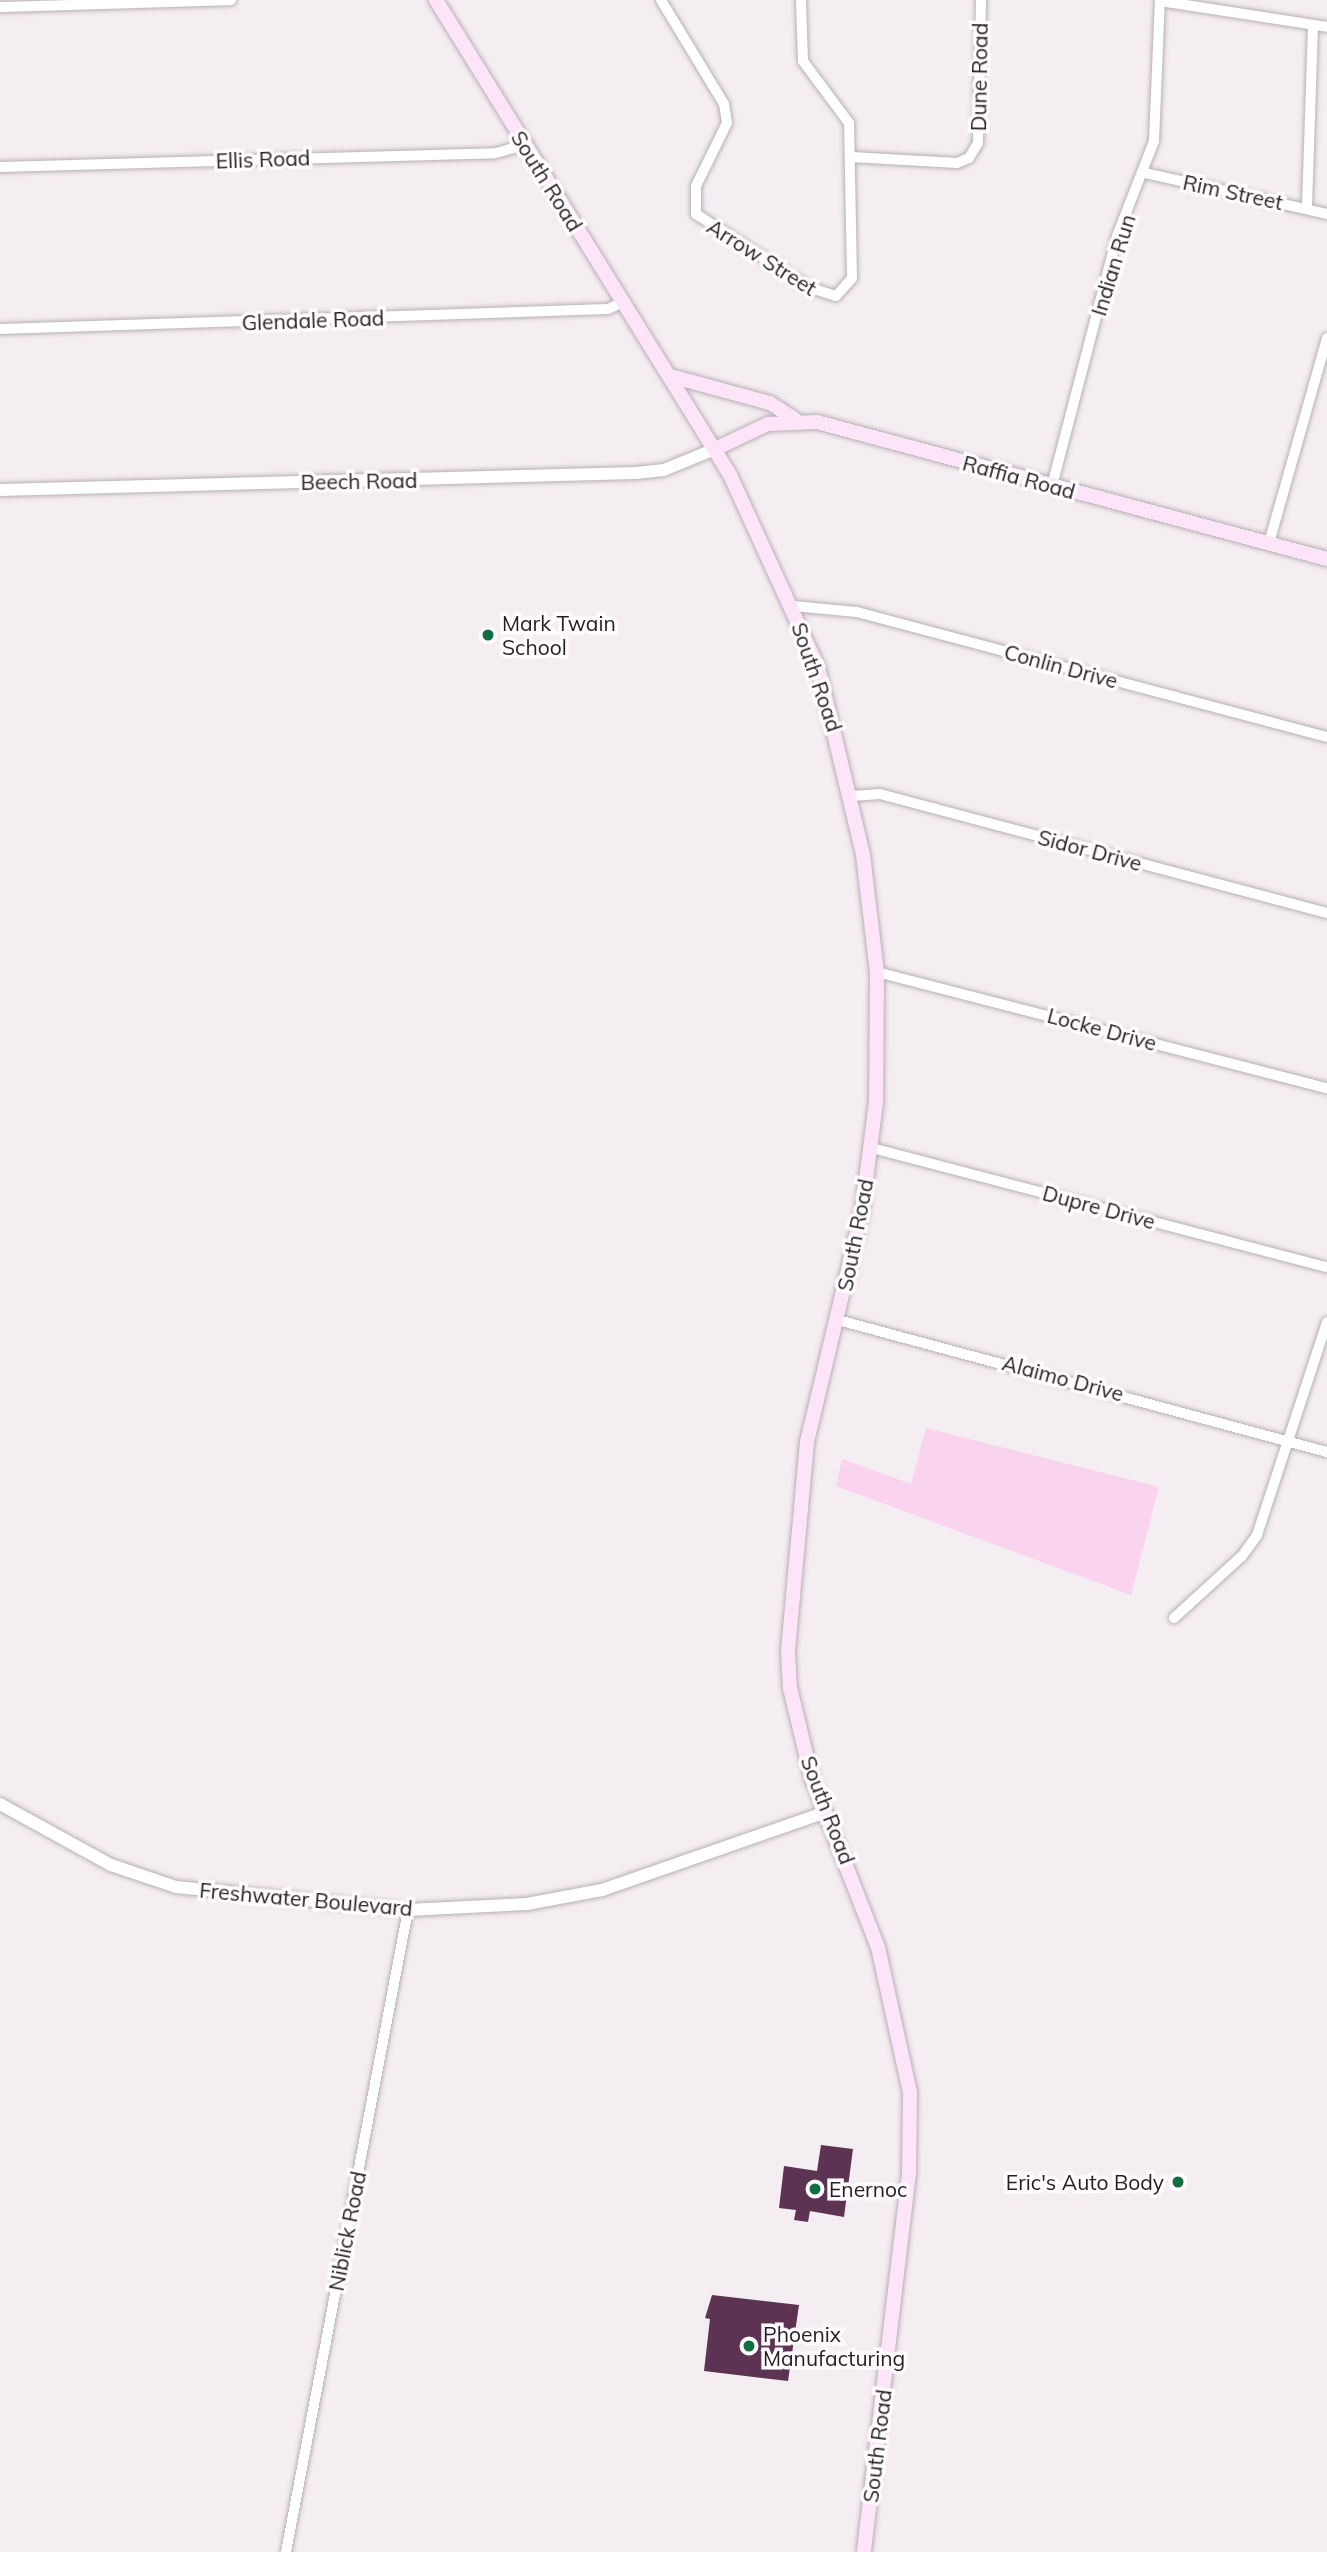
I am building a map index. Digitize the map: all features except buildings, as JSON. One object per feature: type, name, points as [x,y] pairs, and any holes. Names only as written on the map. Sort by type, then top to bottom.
[{"type":"main road","name":"South Road","points":[[436,0],[623,302],[674,377],[715,449],[793,606],[818,667],[852,796],[877,972],[872,1148],[838,1320],[807,1442],[789,1643],[798,1727],[826,1812],[878,1947],[910,2092],[909,2173],[864,2552]]},
{"type":"main road","points":[[674,377],[770,403],[795,419]]},
{"type":"main road","name":"Raffia Road","points":[[715,449],[768,424],[795,419],[1327,559]]},
{"type":"street","points":[[0,7],[230,0]]},
{"type":"street","name":"Arrow Street","points":[[661,0],[724,104],[722,139],[692,201],[706,225],[821,295],[836,296],[852,278],[849,123],[803,61],[801,0]]},
{"type":"street","name":"Dune Road","points":[[850,157],[957,163],[969,158],[978,143],[981,0]]},
{"type":"street","points":[[1160,1],[1327,27]]},
{"type":"street","name":"Indian Run","points":[[1052,486],[1117,236],[1145,173],[1158,105],[1160,1]]},
{"type":"street","name":"Rim Street","points":[[1145,173],[1307,207],[1313,25]]},
{"type":"street","name":"Ellis Road","points":[[0,167],[496,153],[524,145]]},
{"type":"street","points":[[1307,207],[1327,214]]},
{"type":"street","name":"Glendale Road","points":[[0,329],[608,309],[623,302]]},
{"type":"street","points":[[1269,543],[1327,338]]},
{"type":"street","name":"Beech Road","points":[[0,490],[636,473],[664,470],[715,449]]},
{"type":"street","name":"Conlin Drive","points":[[793,606],[857,612],[1327,737]]},
{"type":"street","name":"Sidor Drive","points":[[852,796],[880,794],[1327,913]]},
{"type":"street","name":"Locke Drive","points":[[877,972],[1327,1088]]},
{"type":"street","name":"Dupre Drive","points":[[872,1148],[1327,1267]]},
{"type":"street","name":"Alaimo Drive","points":[[838,1320],[1327,1452]]},
{"type":"street","points":[[1174,1618],[1242,1556],[1268,1508],[1327,1322]]},
{"type":"street","name":"Freshwater Boulevard","points":[[0,1804],[111,1865],[176,1886],[408,1910],[527,1905],[602,1890],[826,1812]]},
{"type":"street","name":"Niblick Road","points":[[286,2552],[408,1910]]},
{"type":"shaded area","points":[[926,1428],[1159,1487],[1131,1595],[836,1486],[842,1459],[911,1484]]},
{"type":"place","name":"Mark Twain School","points":[[488,635]]},
{"type":"place","name":"Eric's Auto Body","points":[[1178,2182]]},
{"type":"place","name":"Enernoc","points":[[815,2189]]},
{"type":"place","name":"Phoenix Manufacturing","points":[[749,2346]]}]
